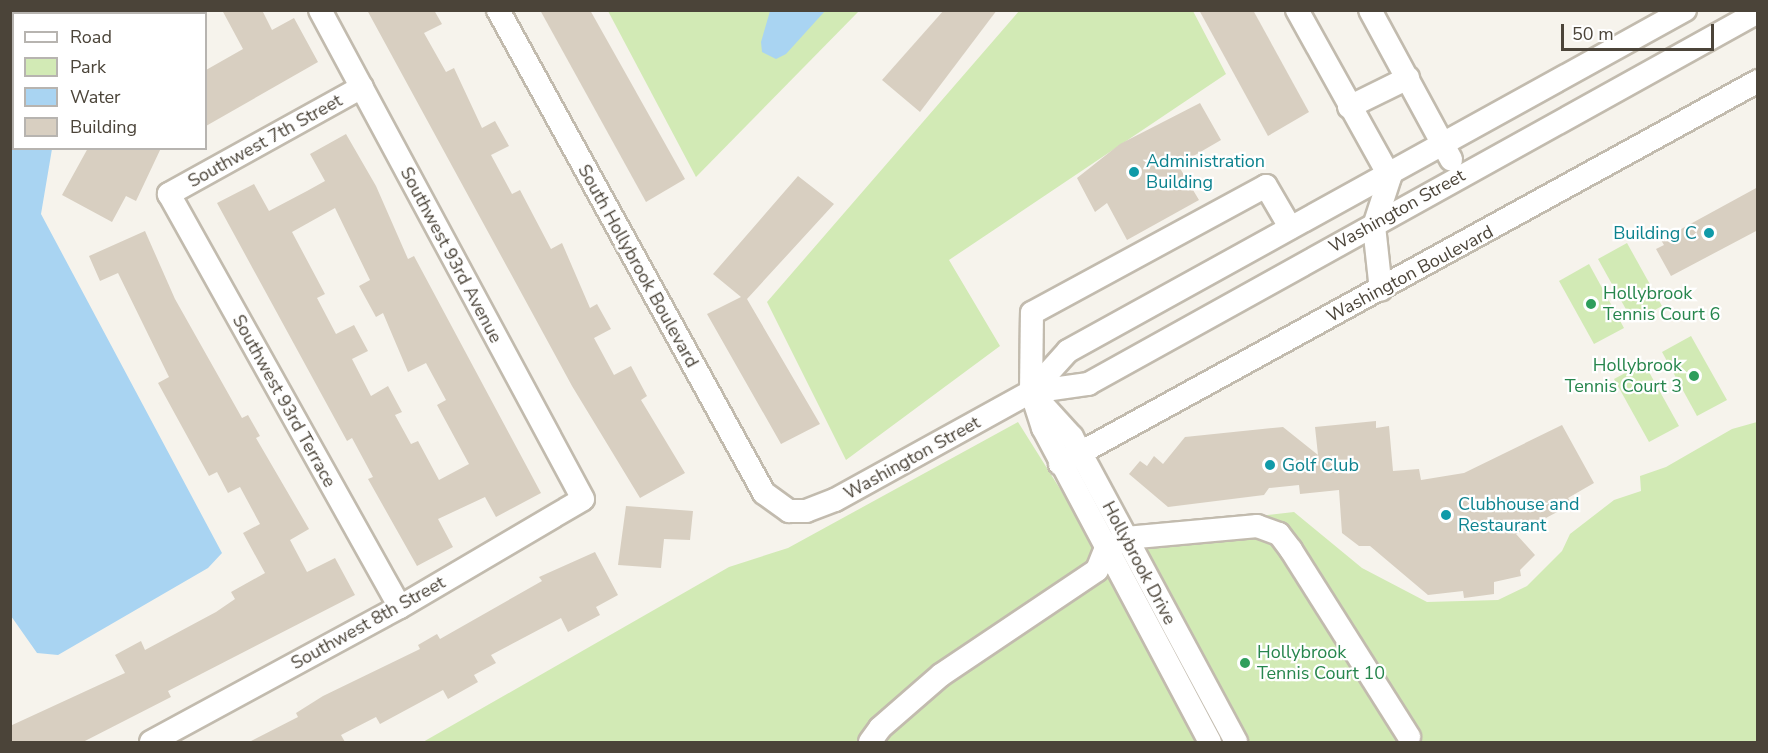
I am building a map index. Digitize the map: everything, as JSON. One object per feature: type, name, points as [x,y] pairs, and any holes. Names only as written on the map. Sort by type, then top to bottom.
[{"type":"street","name":"Southwest 93rd Avenue","points":[[320,10],[582,499]]},
{"type":"street","name":"South Hollybrook Boulevard","points":[[498,10],[764,493],[789,511]]},
{"type":"street","points":[[1297,10],[1390,177],[1374,226],[1381,290]]},
{"type":"street","points":[[1370,10],[1460,176]]},
{"type":"street","name":"Washington Street","points":[[789,511],[806,511],[835,500],[1031,392],[1068,351],[1290,227],[1445,147],[1471,126],[1685,10]]},
{"type":"street","name":"Washington Street","points":[[1031,392],[1088,384],[1758,12]]},
{"type":"street","points":[[1349,107],[1408,78]]},
{"type":"street","name":"Washington Boulevard","points":[[1060,464],[1593,174],[1758,81]]},
{"type":"street","name":"Southwest 7th Street","points":[[169,194],[362,87]]},
{"type":"street","name":"Hollybrook Drive","points":[[1210,742],[1060,464],[1031,392],[1032,313],[1266,186],[1290,227]]},
{"type":"street","name":"Southwest 93rd Terrace","points":[[169,194],[400,607]]},
{"type":"street","name":"Hollybrook Drive","points":[[1031,392],[1060,419],[1081,453],[1236,742]]},
{"type":"street","name":"Southwest 8th Street","points":[[151,742],[400,607],[582,499]]},
{"type":"street","points":[[870,742],[880,728],[941,675],[1097,570],[1105,550],[1126,538],[1257,526],[1279,534],[1409,737]]},
{"type":"green space","points":[[608,11],[859,11],[696,177]]},
{"type":"green space","points":[[1019,11],[1193,11],[1226,74],[949,260],[1000,346],[846,460],[767,302]]},
{"type":"green space","points":[[1627,243],[1662,306],[1633,322],[1598,259]]},
{"type":"green space","name":"Hollybrook Tennis Court 6","points":[[1589,264],[1624,328],[1594,344],[1559,281]]},
{"type":"green space","name":"Hollybrook Tennis Court 3","points":[[1691,336],[1727,400],[1697,416],[1662,352]]},
{"type":"green space","points":[[1644,363],[1679,426],[1649,442],[1614,379]]},
{"type":"green space","points":[[1018,422],[1089,535],[1294,512],[1362,568],[1427,602],[1498,600],[1527,586],[1562,551],[1570,534],[1614,500],[1641,491],[1640,476],[1666,467],[1732,429],[1757,422],[1757,742],[423,742],[729,567],[788,548]]},
{"type":"water","points":[[770,10],[825,11],[786,54],[776,59],[762,52],[761,42]]},
{"type":"water","points":[[10,81],[12,150],[52,150],[41,214],[222,553],[208,568],[58,655],[37,653],[11,616]]},
{"type":"building","points":[[222,10],[262,10],[272,30],[294,18],[318,62],[207,125],[207,69],[243,49]]},
{"type":"building","points":[[367,10],[434,10],[442,24],[424,33],[446,72],[454,68],[482,128],[495,121],[509,146],[491,155],[512,194],[520,190],[551,249],[562,243],[590,308],[597,304],[611,329],[594,338],[614,375],[631,366],[647,396],[641,400],[685,473],[640,498],[572,386]]},
{"type":"building","points":[[540,10],[590,10],[685,179],[646,202]]},
{"type":"building","points":[[944,10],[997,10],[920,112],[882,80]]},
{"type":"building","points":[[1199,10],[1253,10],[1309,112],[1268,136]]},
{"type":"building","name":"Administration Building","points":[[1200,103],[1221,140],[1178,165],[1199,200],[1127,240],[1107,203],[1095,212],[1077,178],[1120,144]]},
{"type":"building","points":[[346,134],[376,186],[408,259],[414,256],[541,493],[496,517],[485,497],[438,519],[453,547],[417,566],[368,479],[373,477],[352,438],[347,441],[217,203],[254,184],[269,211],[307,191],[325,181],[310,154]],"holes":[[[335,208],[370,280],[359,286],[376,317],[383,313],[408,372],[426,363],[446,400],[437,405],[469,464],[439,480],[418,441],[411,444],[395,415],[402,412],[388,386],[371,396],[352,359],[368,351],[354,325],[336,334],[317,298],[325,294],[292,232]]]},
{"type":"building","points":[[87,150],[160,150],[136,201],[126,196],[112,222],[62,195]]},
{"type":"building","points":[[798,176],[834,204],[747,299],[820,424],[781,444],[707,314],[741,297],[713,274]]},
{"type":"building","name":"Building C","points":[[1758,187],[1758,230],[1671,276],[1656,249],[1664,245],[1661,240]]},
{"type":"building","points":[[145,231],[175,299],[242,418],[248,415],[260,436],[256,438],[309,529],[290,540],[307,572],[335,558],[355,595],[168,691],[171,697],[83,742],[10,742],[10,726],[125,673],[115,655],[141,641],[145,650],[216,612],[235,599],[231,592],[265,573],[243,533],[260,524],[240,487],[228,493],[217,472],[209,476],[158,383],[169,377],[118,273],[100,281],[89,256]]},
{"type":"building","points":[[1376,421],[1376,428],[1389,426],[1393,471],[1419,469],[1421,480],[1464,473],[1562,425],[1594,483],[1568,498],[1572,504],[1516,534],[1535,555],[1520,570],[1521,576],[1494,582],[1494,594],[1464,598],[1463,591],[1428,595],[1370,546],[1359,546],[1342,533],[1339,490],[1300,494],[1299,485],[1269,488],[1264,495],[1168,507],[1129,474],[1140,461],[1147,466],[1154,456],[1163,464],[1185,437],[1283,427],[1318,455],[1315,427]]},
{"type":"building","points":[[626,506],[693,511],[690,540],[664,539],[661,568],[618,565]]},
{"type":"building","points":[[595,552],[618,595],[596,607],[600,615],[568,632],[561,618],[491,655],[496,663],[474,675],[478,682],[448,699],[443,690],[380,724],[376,717],[341,735],[345,742],[249,742],[298,717],[296,713],[323,696],[420,649],[418,645],[437,634],[440,639],[542,581],[539,577]]},
{"type":"place","name":"Administration Building","points":[[1134,172]]},
{"type":"place","name":"Building C","points":[[1709,233]]},
{"type":"place","name":"Hollybrook Tennis Court 6","points":[[1591,304]]},
{"type":"place","name":"Hollybrook Tennis Court 3","points":[[1694,376]]},
{"type":"place","name":"Golf Club","points":[[1270,465]]},
{"type":"place","name":"Clubhouse and Restaurant","points":[[1446,515]]},
{"type":"place","name":"Hollybrook Tennis Court 10","points":[[1245,663]]}]
